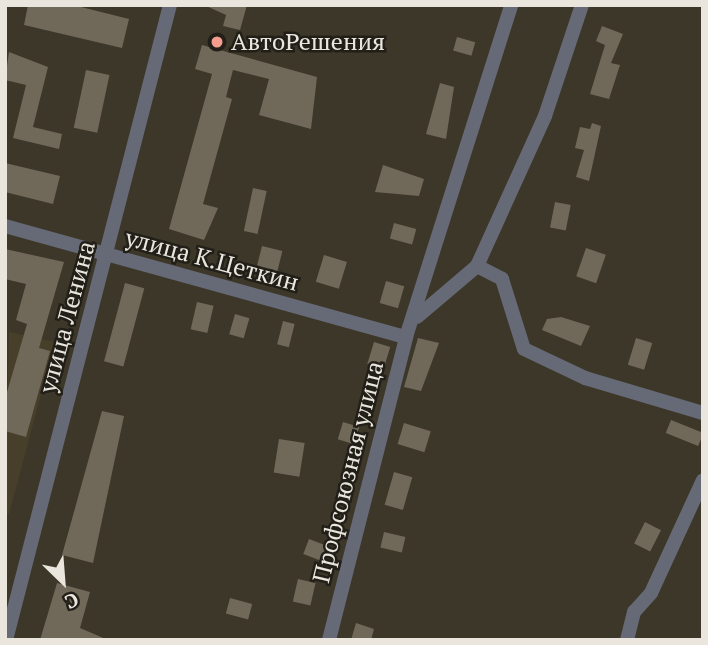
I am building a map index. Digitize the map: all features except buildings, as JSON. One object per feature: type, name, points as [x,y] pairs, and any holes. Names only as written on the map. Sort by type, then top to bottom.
[{"type":"street","name":"улица Ленина","points":[[6,640],[170,5]]},
{"type":"street","name":"Профсоюзная улица","points":[[329,640],[406,337],[417,317],[510,5]]},
{"type":"street","name":"Профсоюзная улица","points":[[417,317],[477,266],[545,116],[582,5]]},
{"type":"street","name":"улица К.Цеткин","points":[[5,226],[406,337]]},
{"type":"street","points":[[477,266],[502,279],[524,349],[585,378],[703,413]]},
{"type":"street","points":[[627,640],[634,612],[651,593],[703,480]]},
{"type":"shaded area","points":[[9,332],[55,342],[9,514],[5,513]]},
{"type":"place","name":"АвтоРешения","points":[[217,42]]}]
